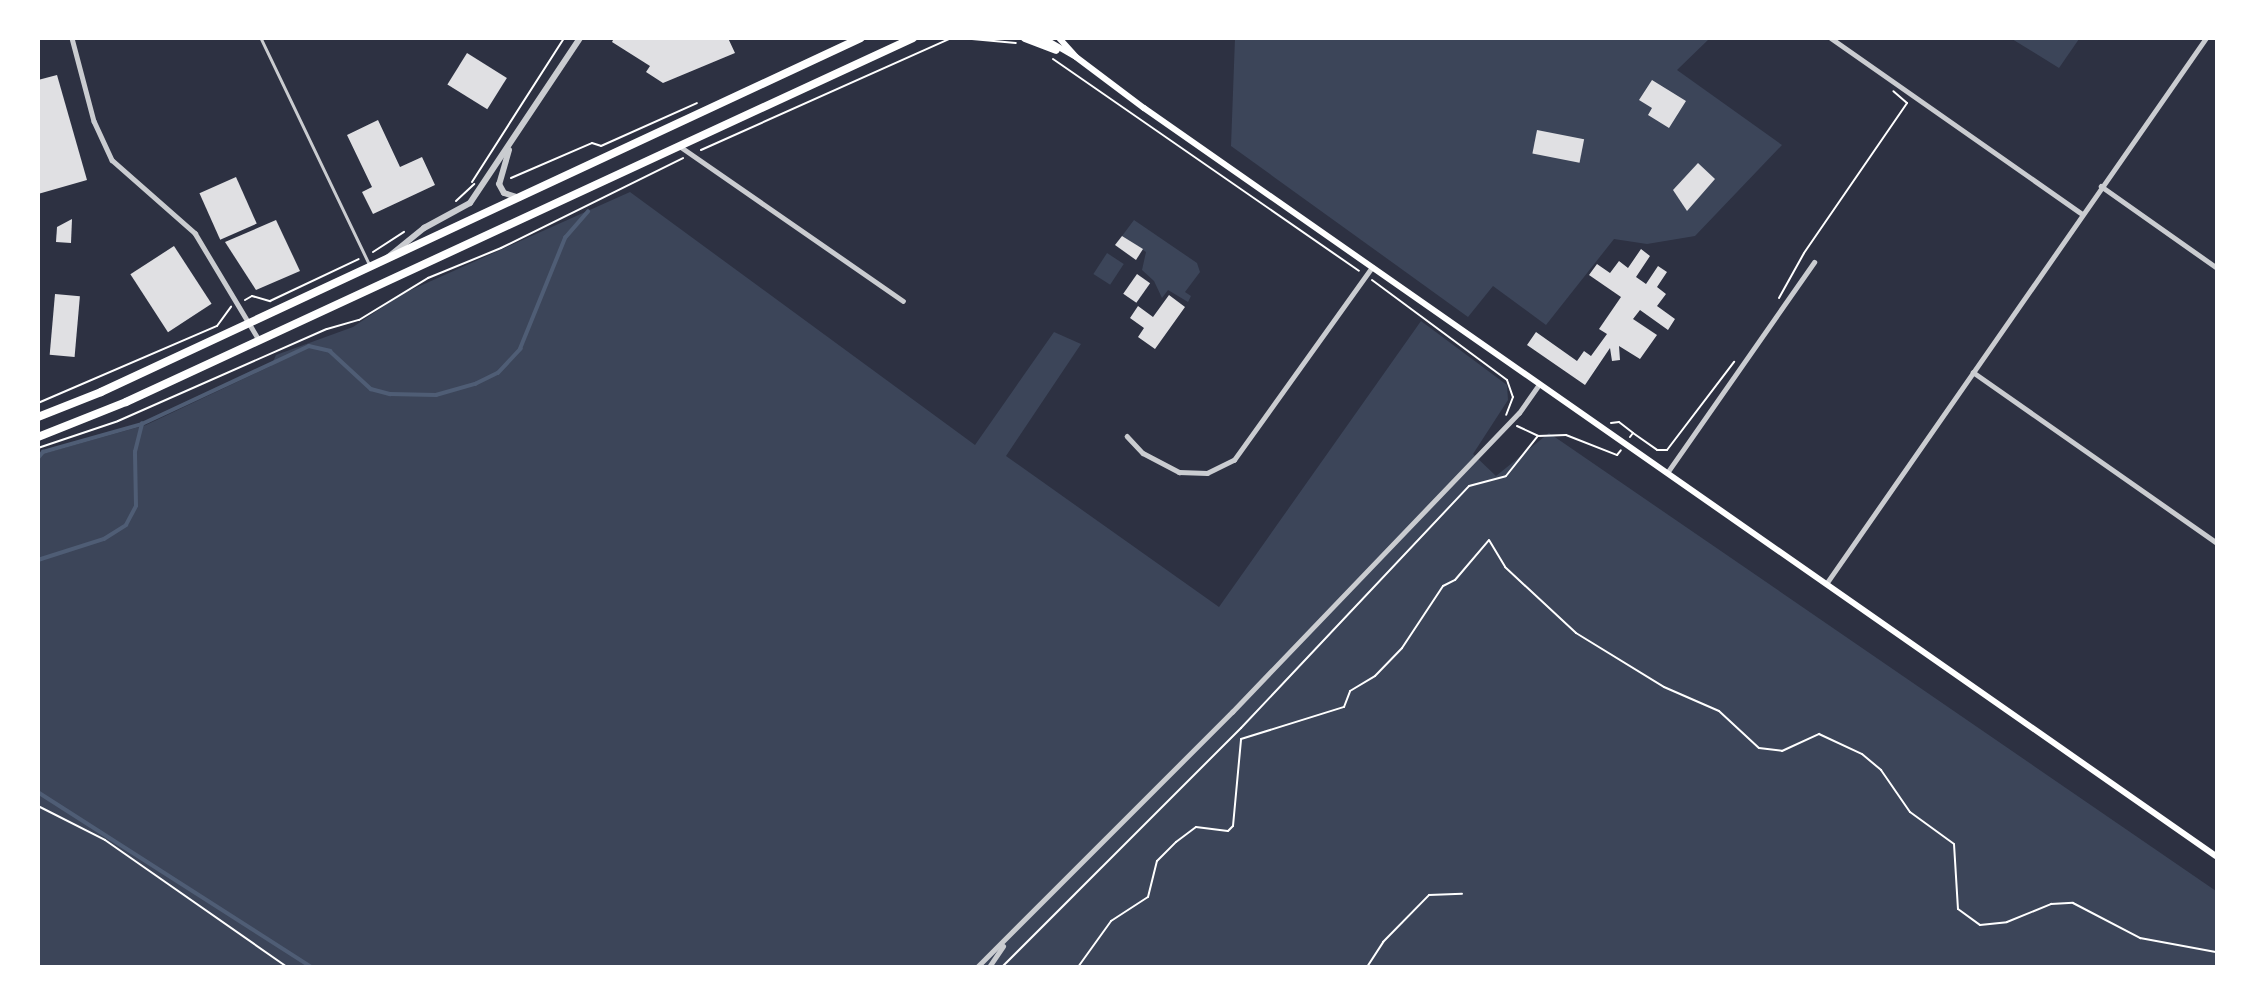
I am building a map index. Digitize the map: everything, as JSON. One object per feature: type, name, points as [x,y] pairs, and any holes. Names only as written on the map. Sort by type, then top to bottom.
[{"type":"highway","points":[[38,417],[251,323],[861,38]]},
{"type":"highway","points":[[38,437],[103,412],[913,38]]},
{"type":"highway","points":[[1025,42],[1056,50]]},
{"type":"main road","points":[[1043,38],[1056,50],[1076,57]]},
{"type":"main road","points":[[1059,38],[1076,57],[1538,386],[2217,856]]},
{"type":"street","points":[[72,38],[94,121],[112,160],[195,233],[259,340]]},
{"type":"street","points":[[384,261],[401,242],[470,203],[490,169],[511,145],[580,38]]},
{"type":"street","points":[[1831,38],[2082,214]]},
{"type":"street","points":[[1826,585],[2206,38]]},
{"type":"street","points":[[511,145],[499,184],[504,193],[519,198]]},
{"type":"street","points":[[680,146],[903,301]]},
{"type":"street","points":[[2101,186],[2217,267]]},
{"type":"street","points":[[1667,473],[1814,262]]},
{"type":"street","points":[[1127,436],[1143,453],[1179,472],[1207,473],[1234,460],[1372,267]]},
{"type":"street","points":[[1973,372],[2217,542]]},
{"type":"street","points":[[978,967],[1006,943],[1480,454],[1538,386]]},
{"type":"street","points":[[989,967],[1006,943]]},
{"type":"lane","points":[[261,38],[371,267]]},
{"type":"path","points":[[471,183],[564,38]]},
{"type":"path","points":[[38,449],[118,421],[327,328],[359,320],[428,278],[501,248],[692,154],[951,38]]},
{"type":"path","points":[[961,38],[1025,42]]},
{"type":"path","points":[[1045,54],[1355,268]]},
{"type":"path","points":[[1775,303],[1804,253],[1907,103],[1892,92]]},
{"type":"path","points":[[505,181],[592,143],[601,146],[698,103]]},
{"type":"path","points":[[1376,283],[1507,380],[1513,397],[1506,415]]},
{"type":"path","points":[[38,403],[217,326],[230,307]]},
{"type":"path","points":[[1612,423],[1660,451],[1667,450],[1741,352]]},
{"type":"path","points":[[1518,426],[1538,436],[1566,435],[1619,453]]},
{"type":"path","points":[[1002,967],[1241,728],[1469,486],[1506,476],[1538,436]]},
{"type":"path","points":[[1078,967],[1111,921],[1148,897],[1157,861],[1177,842],[1196,827],[1228,831],[1233,826],[1241,739],[1344,706],[1350,691],[1375,676],[1402,648],[1443,586],[1455,580],[1489,540],[1504,567],[1576,633],[1664,687],[1719,711],[1759,748],[1782,751],[1819,734],[1862,754],[1881,770],[1910,812],[1954,844],[1958,909],[1980,925],[2007,922],[2052,904],[2073,903],[2140,938],[2217,952]]},
{"type":"path","points":[[38,806],[105,839],[287,967]]},
{"type":"path","points":[[1367,967],[1383,943],[1429,895],[1462,894]]},
{"type":"shaded area","points":[[1235,38],[1709,39],[1677,70],[1782,145],[1695,236],[1647,244],[1614,239],[1546,325],[1493,286],[1468,317],[1231,146]]},
{"type":"shaded area","points":[[2012,39],[2079,39],[2059,68]]},
{"type":"shaded area","points":[[630,192],[975,445],[1054,332],[1081,344],[1006,456],[1219,607],[1421,321],[1507,385],[1508,400],[1473,454],[1496,476],[1549,433],[2216,891],[2216,967],[39,967],[39,455],[146,425],[271,366],[276,355],[353,327],[402,294]]},
{"type":"shaded area","points":[[1134,220],[1197,263],[1200,272],[1185,292],[1191,296],[1188,302],[1168,290],[1162,298],[1154,281],[1142,270],[1146,252],[1122,236]]},
{"type":"shaded area","points":[[1107,253],[1124,264],[1110,285],[1093,274]]},
{"type":"building","points":[[614,38],[728,38],[735,53],[663,83],[646,72],[650,66],[612,42]]},
{"type":"building","points":[[467,53],[507,78],[487,109],[447,84]]},
{"type":"building","points":[[57,75],[87,180],[38,194],[38,80]]},
{"type":"building","points":[[1652,80],[1686,101],[1669,128],[1648,115],[1652,108],[1639,100]]},
{"type":"building","points":[[378,120],[400,167],[422,157],[435,185],[373,214],[362,192],[372,187],[347,135]]},
{"type":"building","points":[[1537,130],[1584,139],[1580,163],[1532,154]]},
{"type":"building","points":[[1698,163],[1715,179],[1687,211],[1673,190]]},
{"type":"building","points":[[236,177],[257,224],[220,240],[199,193]]},
{"type":"building","points":[[72,219],[71,243],[56,242],[57,227]]},
{"type":"building","points":[[276,220],[300,271],[256,290],[225,242]]},
{"type":"building","points":[[1122,236],[1143,249],[1136,260],[1115,245]]},
{"type":"building","points":[[174,246],[212,304],[168,332],[130,274]]},
{"type":"building","points":[[1641,249],[1650,256],[1636,277],[1646,284],[1658,266],[1667,272],[1657,287],[1666,294],[1657,306],[1675,319],[1668,330],[1640,310],[1633,319],[1657,335],[1640,359],[1619,346],[1620,360],[1612,361],[1610,348],[1585,385],[1527,345],[1536,332],[1577,361],[1584,351],[1591,356],[1607,334],[1599,329],[1621,297],[1589,275],[1597,264],[1610,273],[1619,261],[1628,268]]},
{"type":"building","points":[[1137,274],[1150,283],[1136,303],[1123,294]]},
{"type":"building","points":[[55,294],[80,296],[75,357],[50,355]]},
{"type":"building","points":[[1169,295],[1185,307],[1155,349],[1138,337],[1144,328],[1130,318],[1138,306],[1153,317]]},
{"type":"waterway","points":[[38,458],[43,452],[142,424],[309,346],[330,351],[371,389],[390,394],[436,395],[475,384],[498,373],[520,349],[565,238],[588,212]]},
{"type":"waterway","points":[[38,560],[104,539],[126,525],[136,506],[135,452],[142,424]]},
{"type":"waterway","points":[[38,792],[312,967]]}]
